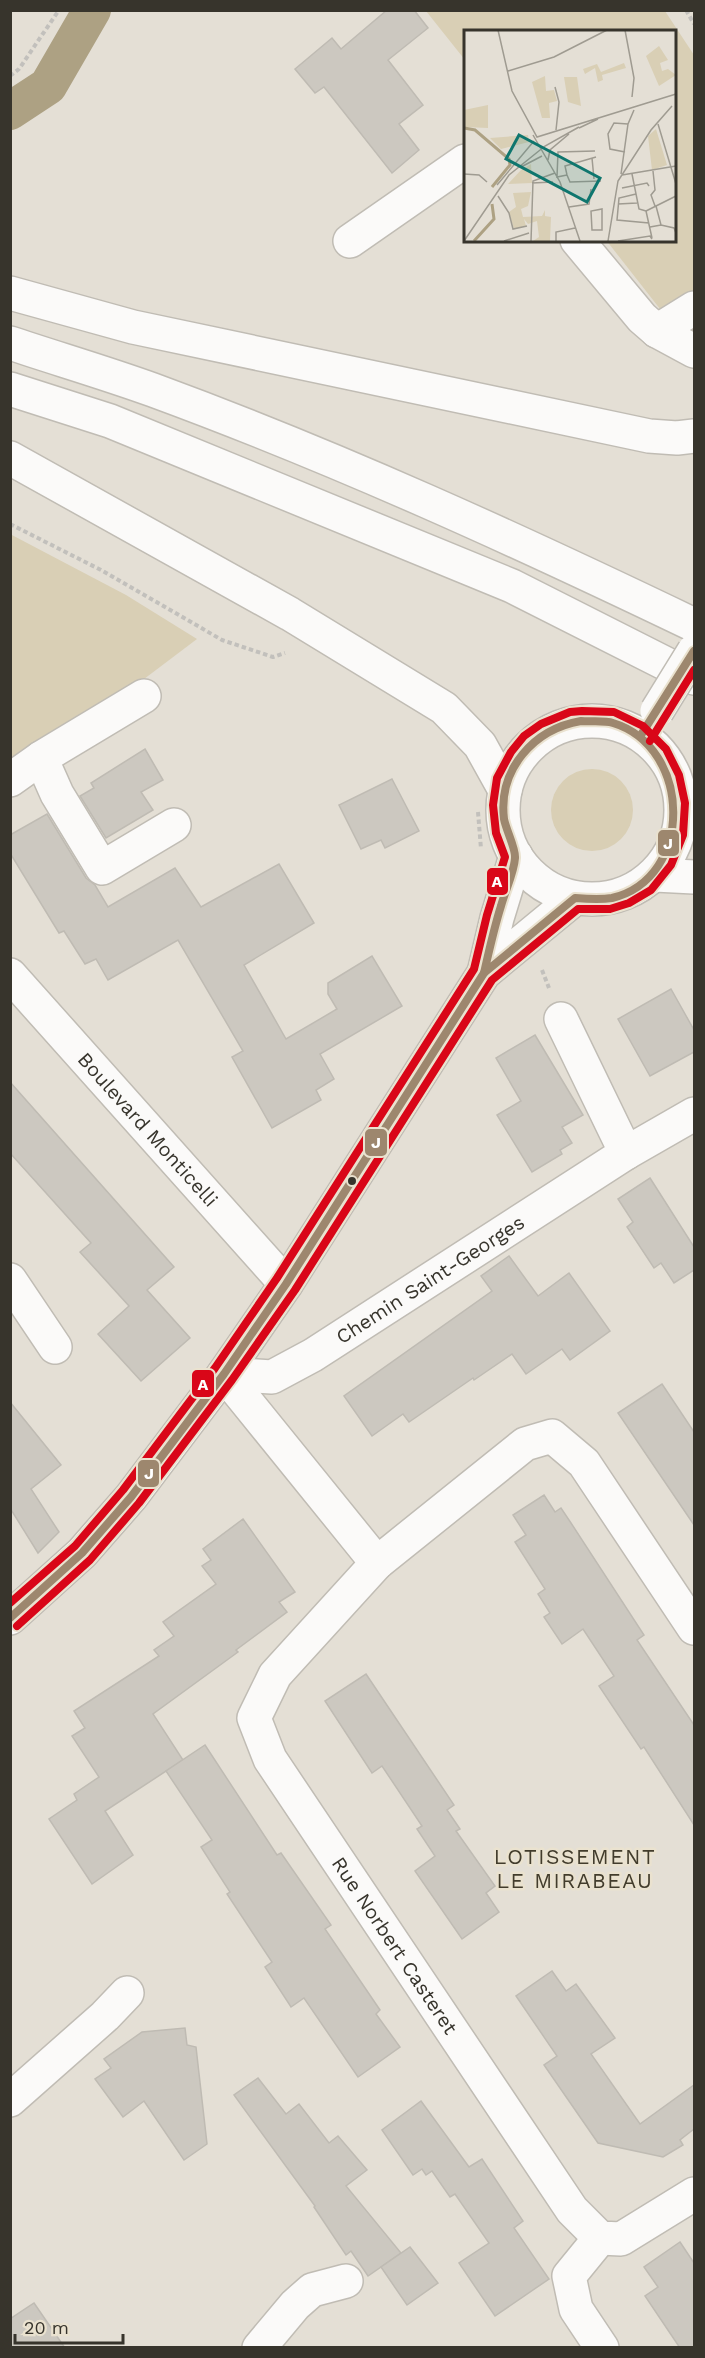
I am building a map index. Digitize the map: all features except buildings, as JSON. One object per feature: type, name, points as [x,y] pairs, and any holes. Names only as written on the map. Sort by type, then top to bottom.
[{"type":"main road","points":[[350,241],[464,162]]},
{"type":"main road","points":[[579,242],[642,318],[657,332],[694,351]]},
{"type":"main road","points":[[10,293],[133,327],[637,433],[677,438],[694,436]]},
{"type":"main road","points":[[657,332],[694,308]]},
{"type":"main road","points":[[10,343],[152,390],[306,451],[517,540],[694,625]]},
{"type":"main road","points":[[10,389],[110,421],[512,586],[694,678]]},
{"type":"main road","points":[[10,458],[319,631],[444,708],[480,745],[491,796],[502,812],[506,835],[516,856],[531,876],[552,890],[575,898],[604,899],[622,894],[631,891],[655,875],[671,854],[680,828],[682,802],[675,776],[649,723]]},
{"type":"main road","points":[[649,723],[694,651]]},
{"type":"main road","points":[[10,780],[41,758],[144,696]]},
{"type":"main road","points":[[491,796],[528,747],[547,732],[563,726],[595,720],[619,724],[649,723]]},
{"type":"main road","points":[[41,758],[57,794],[102,868],[174,825]]},
{"type":"main road","points":[[10,1618],[82,1553],[124,1505],[224,1374],[286,1284],[484,972],[497,918],[516,856]]},
{"type":"main road","points":[[655,875],[694,876]]},
{"type":"main road","points":[[484,972],[575,898]]},
{"type":"main road","name":"Boulevard Monticelli","points":[[10,975],[286,1284]]},
{"type":"main road","points":[[561,1019],[626,1153]]},
{"type":"main road","name":"Chemin Saint-Georges","points":[[224,1374],[272,1377],[312,1355],[626,1153],[694,1114]]},
{"type":"main road","points":[[10,1280],[55,1347]]},
{"type":"main road","points":[[224,1374],[377,1563]]},
{"type":"main road","name":"Rue Norbert Casteret","points":[[600,2238],[572,2210],[270,1759],[254,1718],[275,1675],[377,1563],[525,1444],[552,1436],[584,1463],[694,1628]]},
{"type":"main road","points":[[10,2100],[105,2016],[127,1993]]},
{"type":"main road","points":[[602,2348],[576,2309],[569,2276],[600,2238],[621,2239],[694,2194]]},
{"type":"main road","points":[[259,2348],[295,2305],[312,2290],[346,2281]]},
{"type":"path","points":[[10,75],[20,69],[59,10]]},
{"type":"path","points":[[686,10],[694,24]]},
{"type":"path","points":[[10,524],[101,570],[222,640],[273,657],[306,647],[319,631]]},
{"type":"path","points":[[481,850],[491,796]]},
{"type":"path","points":[[528,937],[561,1019]]},
{"type":"shaded area","points":[[426,11],[665,11],[694,55],[694,292],[664,314],[608,242],[675,242],[675,30],[464,30],[464,59]]},
{"type":"shaded area","points":[[10,534],[126,595],[197,639],[103,710],[11,759]]},
{"type":"shaded area","points":[[592,769],[608,772],[621,781],[630,794],[633,810],[630,826],[621,839],[608,848],[592,851],[576,848],[563,839],[554,826],[551,810],[554,794],[563,781],[576,772]]},
{"type":"waterway","points":[[10,111],[48,86],[92,10]]},
{"type":"transit line","name":"J","points":[[641,735],[694,651]]},
{"type":"transit line","name":"A","points":[[650,741],[694,670]]},
{"type":"transit line","name":"A","points":[[10,1603],[75,1546],[123,1490],[215,1368],[277,1278],[474,969],[487,915],[505,857],[496,833],[493,805],[497,778],[511,752],[524,736],[541,724],[570,712],[614,712],[643,726],[666,749],[679,775],[685,803],[683,835],[671,865],[651,890],[629,903],[610,909],[578,909],[492,980],[295,1290],[232,1380],[139,1503],[90,1560],[17,1626]]},
{"type":"transit line","name":"J","points":[[581,721],[613,723],[639,737],[658,758],[669,784],[673,812],[670,840],[658,866],[639,886],[612,898],[575,898],[484,973],[515,858],[504,819],[504,801],[513,768],[534,742],[564,725],[581,721]]},
{"type":"transit line","name":"J","points":[[10,1618],[82,1553],[131,1497],[224,1374],[286,1284],[484,973]]},
{"type":"district","name":"LOTISSEMENT LE MIRABEAU","points":[[575,1869]]}]
